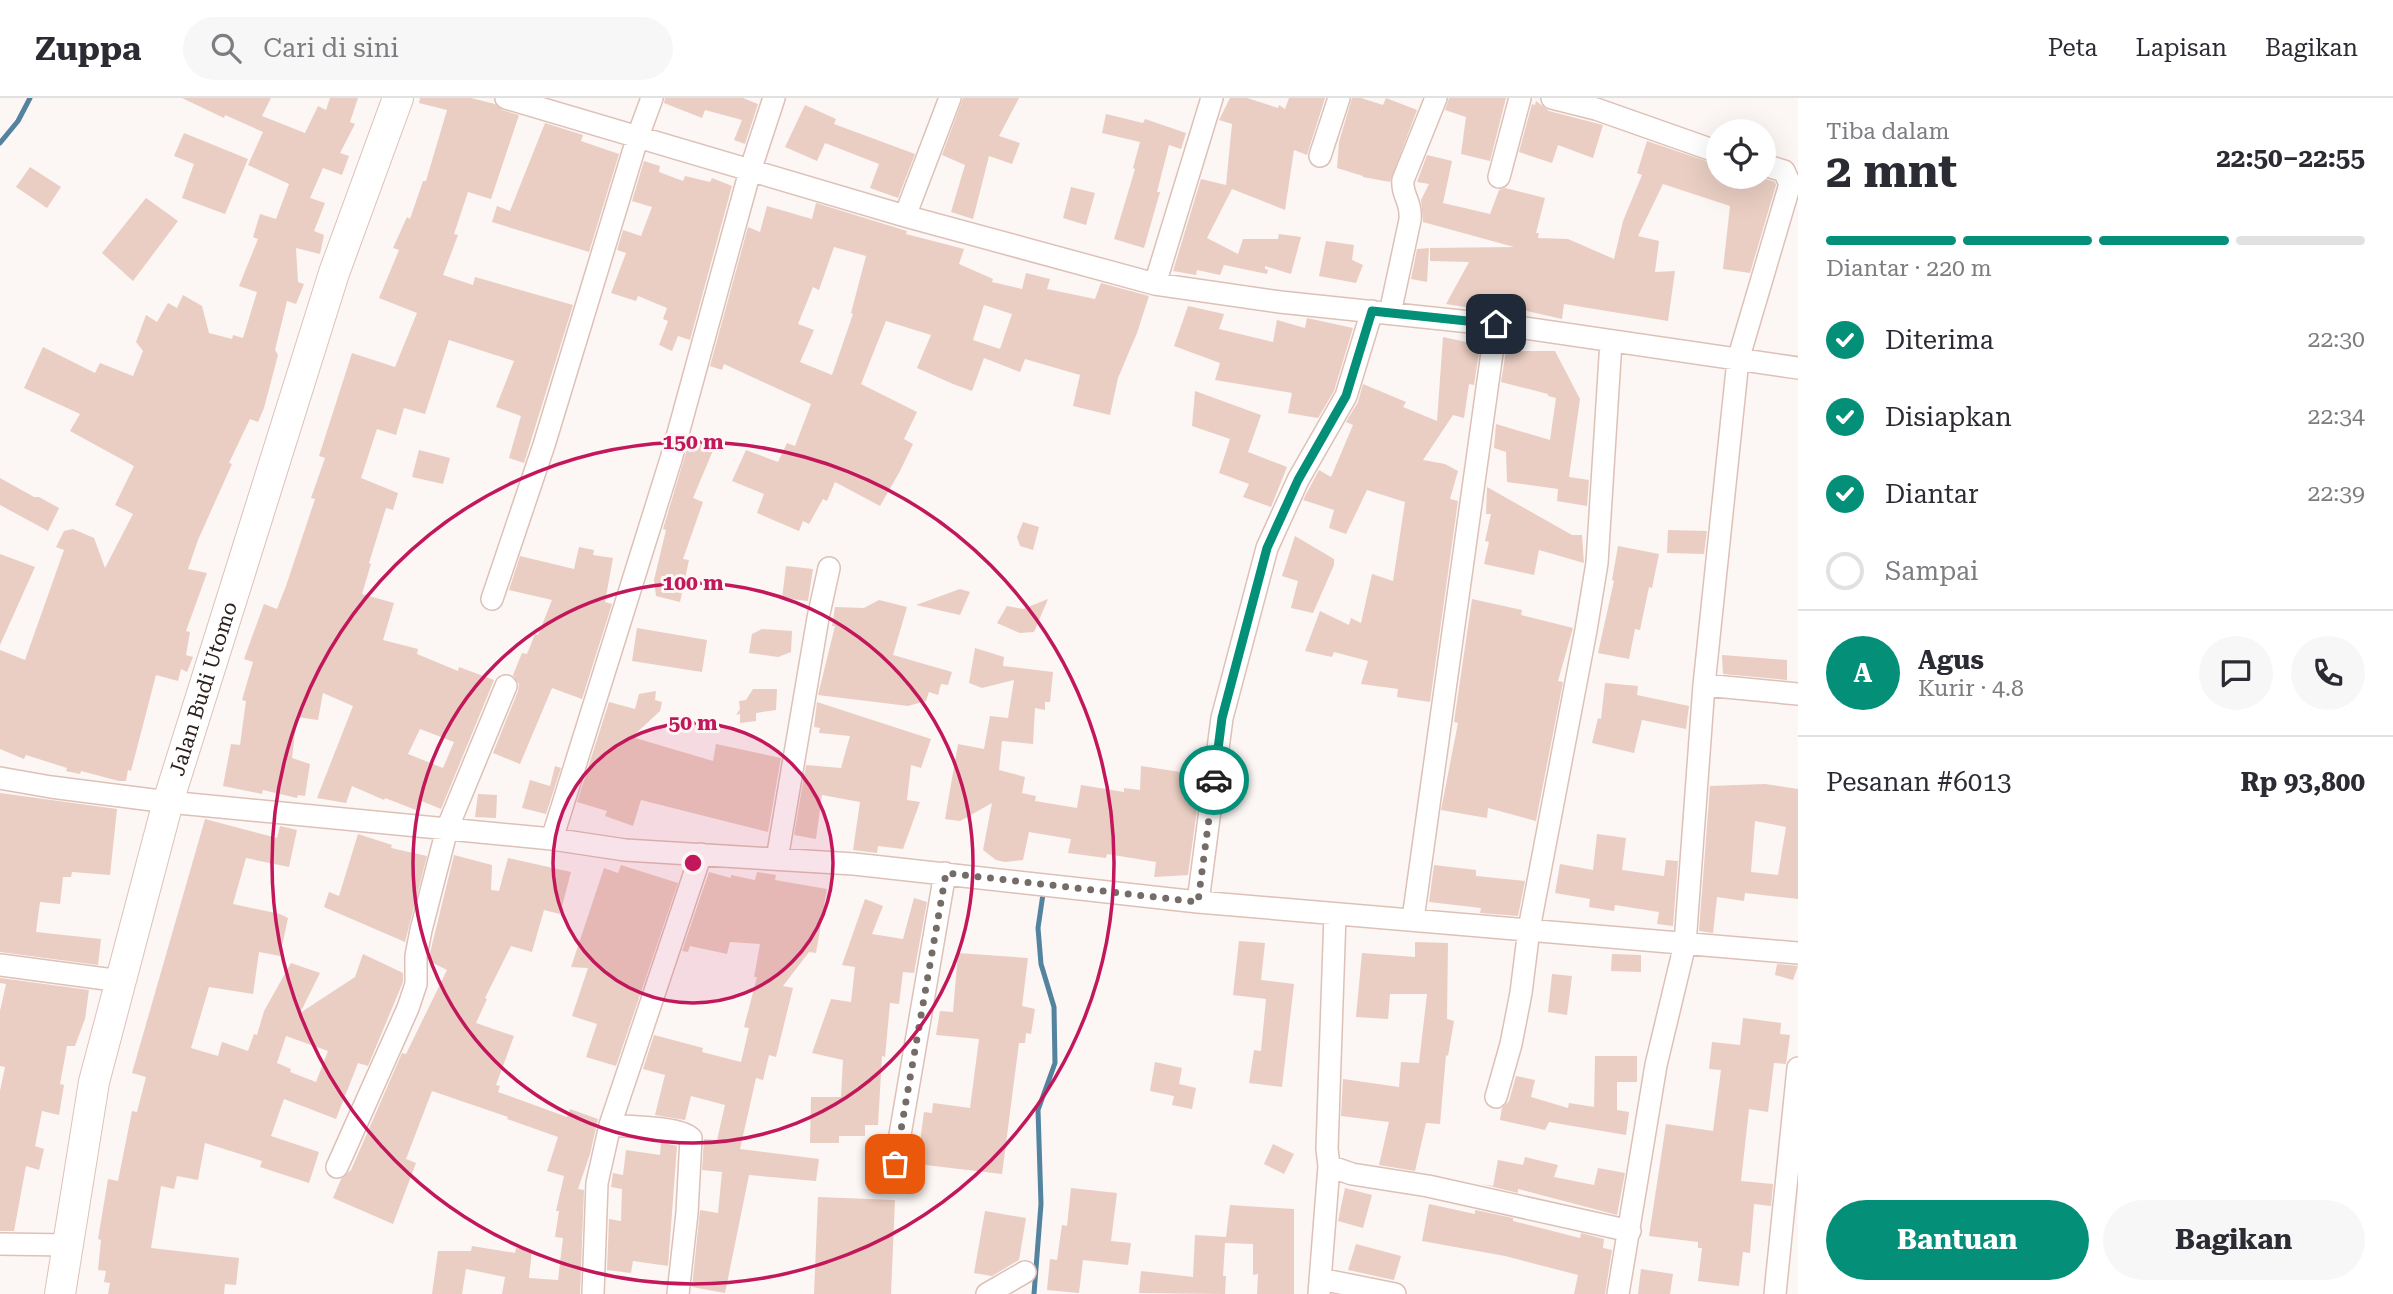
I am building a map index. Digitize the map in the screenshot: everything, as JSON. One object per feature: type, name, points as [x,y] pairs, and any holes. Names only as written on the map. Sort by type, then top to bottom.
[{"type":"street","name":"Jalan Budi Utomo","points":[[60,1294],[94,1082],[168,802],[334,273],[398,98]]},
{"type":"street","points":[[506,98],[905,216],[1154,284],[1280,302],[1496,324],[1798,368]]},
{"type":"street","points":[[492,599],[544,445],[652,98]]},
{"type":"street","points":[[552,839],[671,459],[750,171],[774,98]]},
{"type":"street","points":[[905,216],[950,98]]},
{"type":"street","points":[[1154,284],[1212,98]]},
{"type":"street","points":[[1320,156],[1339,98]]},
{"type":"street","points":[[1198,902],[1222,718],[1267,548],[1298,480],[1346,396],[1381,312],[1410,220],[1411,208],[1404,193],[1403,180],[1436,98]]},
{"type":"street","points":[[1499,177],[1520,98]]},
{"type":"street","points":[[1552,98],[1596,109],[1706,148]]},
{"type":"street","points":[[1618,1294],[1656,1065],[1685,944],[1704,685],[1738,360],[1790,184],[1784,171],[1776,169]]},
{"type":"street","points":[[1412,919],[1496,324]]},
{"type":"street","points":[[1496,1097],[1511,1044],[1529,929],[1597,563],[1611,341]]},
{"type":"street","points":[[777,859],[829,568]]},
{"type":"street","points":[[1704,685],[1798,694]]},
{"type":"street","points":[[337,1167],[408,1009],[416,984],[416,956],[421,930],[447,829],[506,686]]},
{"type":"street","points":[[0,778],[168,802],[552,839],[625,850],[946,873],[1335,915],[1412,919],[1798,953]]},
{"type":"street","points":[[593,1294],[597,1183],[610,1125],[701,854]]},
{"type":"street","points":[[895,1164],[946,873]]},
{"type":"street","points":[[1335,915],[1327,1138],[1329,1166],[1320,1286],[1395,1294]]},
{"type":"street","points":[[0,965],[121,981]]},
{"type":"street","points":[[1775,1294],[1798,1068]]},
{"type":"street","points":[[610,1125],[676,1132],[687,1134],[691,1138],[687,1213],[678,1294]]},
{"type":"street","points":[[1329,1166],[1352,1174],[1428,1186],[1630,1231]]},
{"type":"street","points":[[0,1244],[68,1245]]},
{"type":"street","points":[[987,1294],[1025,1272]]},
{"type":"building","points":[[182,98],[271,98],[262,116],[305,133],[318,106],[326,110],[330,98],[358,98],[350,122],[355,124],[340,153],[349,156],[342,175],[323,168],[310,198],[325,203],[314,231],[324,235],[320,254],[296,248],[298,282],[304,284],[296,304],[287,301],[275,350],[278,355],[264,408],[258,422],[250,419],[229,463],[232,464],[188,569],[207,573],[186,631],[190,632],[186,655],[193,657],[187,672],[181,669],[178,681],[156,675],[131,771],[128,770],[126,781],[119,781],[81,771],[80,774],[66,771],[67,768],[26,755],[24,759],[0,749],[0,650],[25,660],[64,550],[56,547],[64,531],[73,529],[94,538],[105,568],[133,514],[115,505],[134,466],[70,431],[80,414],[24,388],[43,347],[95,373],[100,363],[133,376],[143,351],[136,342],[146,315],[157,322],[168,303],[177,308],[183,295],[202,306],[209,333],[232,339],[233,335],[243,338],[257,292],[239,286],[258,239],[253,237],[260,214],[276,219],[289,184],[248,165],[263,132],[225,115],[224,118]]},
{"type":"building","points":[[420,98],[471,98],[495,104],[502,110],[519,115],[491,199],[468,192],[454,234],[458,235],[443,275],[473,285],[475,277],[573,305],[524,463],[509,458],[521,416],[496,407],[514,361],[449,340],[425,414],[404,408],[396,435],[377,429],[361,478],[398,493],[393,510],[386,508],[362,594],[394,603],[383,640],[418,649],[417,654],[458,671],[459,667],[494,680],[441,809],[419,800],[416,810],[352,786],[346,803],[317,798],[353,706],[323,693],[318,720],[297,717],[292,758],[310,764],[305,796],[298,795],[297,798],[263,790],[262,794],[223,786],[231,744],[240,745],[246,701],[242,700],[253,662],[244,659],[264,604],[277,609],[286,586],[315,499],[311,498],[325,458],[319,456],[352,353],[395,367],[417,313],[379,298],[399,250],[393,248],[407,217],[410,219],[423,181],[426,181],[447,110],[419,103]],"holes":[[[420,729],[454,742],[443,768],[408,754]]]},
{"type":"building","points":[[665,98],[743,98],[758,104],[745,144],[734,140],[742,120],[705,110],[702,118],[664,103]]},
{"type":"building","points":[[963,98],[1019,98],[999,136],[1020,143],[1012,164],[989,156],[973,219],[951,212],[965,165],[942,155]]},
{"type":"building","points":[[1230,98],[1247,98],[1278,108],[1279,105],[1285,109],[1289,98],[1325,98],[1307,155],[1294,150],[1285,210],[1232,189],[1207,238],[1238,254],[1243,239],[1278,239],[1279,234],[1301,237],[1291,274],[1265,266],[1267,274],[1224,265],[1220,275],[1197,270],[1196,275],[1173,271],[1201,179],[1226,185],[1232,124],[1219,120]]},
{"type":"building","points":[[1352,98],[1383,105],[1386,98],[1417,110],[1390,182],[1337,168],[1339,142]]},
{"type":"building","points":[[1449,98],[1506,98],[1490,161],[1461,154],[1466,117],[1445,110]]},
{"type":"building","points":[[1536,101],[1549,111],[1603,125],[1593,158],[1558,145],[1552,163],[1519,152],[1532,104],[1535,105]]},
{"type":"building","points":[[805,105],[836,119],[834,124],[915,154],[898,198],[870,188],[879,164],[825,143],[817,161],[785,147]]},
{"type":"building","points":[[1106,114],[1143,123],[1145,119],[1186,133],[1181,149],[1169,145],[1157,192],[1160,192],[1144,248],[1114,239],[1135,169],[1133,168],[1140,142],[1102,133]]},
{"type":"building","points":[[545,123],[583,135],[581,141],[619,154],[589,252],[492,222],[497,206],[510,211]]},
{"type":"building","points":[[184,133],[248,159],[225,214],[182,198],[194,164],[174,156]]},
{"type":"building","points":[[1647,141],[1706,161],[1706,189],[1775,189],[1750,273],[1723,269],[1730,206],[1663,184],[1638,236],[1659,241],[1655,272],[1675,271],[1668,321],[1564,304],[1562,319],[1527,311],[1489,311],[1446,304],[1469,262],[1430,261],[1430,248],[1514,247],[1423,222],[1421,200],[1429,184],[1417,182],[1427,155],[1452,161],[1443,203],[1490,214],[1499,190],[1505,188],[1545,198],[1536,233],[1539,233],[1538,238],[1568,239],[1614,259],[1623,221],[1642,175],[1637,173]]},
{"type":"building","points":[[644,161],[660,166],[659,172],[683,181],[685,176],[710,182],[712,178],[732,186],[690,340],[678,336],[672,351],[659,345],[668,321],[663,319],[667,308],[638,296],[636,301],[611,293],[626,253],[617,250],[623,230],[641,236],[652,207],[632,201]]},
{"type":"building","points":[[30,167],[61,187],[47,208],[16,187]]},
{"type":"building","points":[[1071,187],[1095,193],[1086,225],[1063,218]]},
{"type":"building","points":[[146,198],[178,221],[133,281],[102,253]]},
{"type":"building","points":[[816,203],[907,231],[906,234],[964,249],[959,264],[993,279],[992,282],[1022,289],[1026,273],[1050,279],[1047,289],[1095,299],[1101,283],[1149,296],[1118,378],[1110,415],[1073,406],[1080,375],[1025,359],[1020,372],[984,358],[972,391],[953,384],[917,368],[931,335],[886,321],[861,384],[917,412],[904,439],[913,444],[880,506],[835,482],[827,501],[823,499],[809,524],[803,521],[799,531],[757,513],[764,494],[732,481],[746,450],[778,462],[787,443],[795,446],[811,404],[724,364],[722,370],[710,366],[748,227],[760,232],[767,206],[812,219]],"holes":[[[834,247],[866,256],[851,313],[853,314],[832,375],[800,362],[814,330],[798,324],[813,287],[819,290]],[[984,305],[1012,314],[1000,349],[973,340]]]},
{"type":"building","points":[[1326,241],[1354,245],[1352,260],[1363,265],[1356,283],[1319,276]]},
{"type":"building","points":[[1429,248],[1427,282],[1411,279],[1417,249]]},
{"type":"building","points":[[1188,306],[1224,314],[1219,329],[1273,342],[1277,320],[1305,328],[1307,318],[1353,328],[1334,391],[1318,418],[1288,413],[1292,393],[1215,380],[1220,363],[1174,346]]},
{"type":"building","points":[[1443,337],[1480,345],[1474,385],[1469,384],[1464,418],[1453,415],[1423,460],[1445,464],[1458,471],[1450,499],[1458,501],[1430,702],[1397,697],[1398,689],[1361,684],[1368,661],[1334,652],[1332,657],[1305,651],[1320,611],[1349,625],[1351,618],[1361,623],[1372,574],[1393,581],[1405,502],[1367,490],[1346,534],[1329,528],[1334,510],[1303,500],[1319,470],[1331,477],[1353,425],[1346,422],[1358,402],[1363,384],[1406,402],[1403,407],[1437,421]]},
{"type":"building","points":[[1506,351],[1555,351],[1580,399],[1569,477],[1589,480],[1587,506],[1557,501],[1558,489],[1507,482],[1506,452],[1494,448],[1496,424],[1550,440],[1556,398],[1501,382]]},
{"type":"building","points":[[1195,391],[1261,415],[1248,452],[1287,467],[1271,507],[1243,497],[1249,484],[1219,473],[1230,439],[1192,426]]},
{"type":"building","points":[[690,439],[714,448],[693,498],[703,502],[683,559],[689,560],[680,602],[656,596],[654,580],[666,530],[663,529]]},
{"type":"building","points":[[419,450],[450,458],[443,484],[412,477]]},
{"type":"building","points":[[0,478],[59,508],[48,531],[0,505]]},
{"type":"building","points":[[1487,487],[1572,535],[1582,535],[1584,563],[1539,550],[1534,575],[1484,564],[1489,542],[1485,541],[1491,514],[1486,514]]},
{"type":"building","points":[[1023,522],[1039,527],[1033,550],[1020,546],[1017,537]]},
{"type":"building","points":[[1668,530],[1707,531],[1704,554],[1667,553]]},
{"type":"building","points":[[1295,536],[1334,559],[1334,565],[1313,613],[1291,608],[1298,581],[1282,576]]},
{"type":"building","points":[[1618,546],[1659,554],[1640,630],[1635,629],[1629,659],[1598,653],[1614,581],[1612,580]]},
{"type":"building","points":[[579,547],[594,550],[593,555],[613,558],[605,602],[612,604],[582,699],[552,688],[520,764],[493,753],[518,691],[519,684],[513,675],[522,653],[527,654],[535,634],[538,635],[552,600],[509,590],[520,556],[574,569]]},
{"type":"building","points":[[0,554],[35,567],[0,645]]},
{"type":"building","points":[[786,566],[813,569],[808,601],[782,598]]},
{"type":"building","points":[[960,589],[970,592],[960,615],[916,605]]},
{"type":"building","points":[[1048,599],[1034,632],[1020,633],[997,623],[1007,606],[1023,609]]},
{"type":"building","points":[[1472,599],[1522,610],[1521,615],[1573,628],[1558,681],[1563,682],[1536,821],[1488,808],[1487,818],[1441,810],[1458,723],[1454,722]]},
{"type":"building","points":[[879,600],[907,607],[893,655],[952,672],[948,685],[941,684],[938,695],[929,692],[926,701],[908,706],[818,695],[835,626],[832,626],[835,607],[864,608]]},
{"type":"building","points":[[637,628],[707,640],[702,672],[632,661]]},
{"type":"building","points":[[762,629],[792,631],[791,652],[778,657],[749,653],[752,634]]},
{"type":"building","points":[[975,648],[1004,657],[1003,666],[1053,672],[1050,702],[1045,702],[1045,710],[1035,708],[1033,744],[1002,741],[999,770],[1025,777],[1022,793],[1036,796],[1035,801],[1077,808],[1081,785],[1124,792],[1124,788],[1140,790],[1141,766],[1194,774],[1191,801],[1198,802],[1188,875],[1154,877],[1156,862],[1107,854],[1106,858],[1068,853],[1071,839],[1029,832],[1023,860],[996,860],[983,850],[992,803],[960,821],[945,819],[958,744],[984,749],[990,716],[1008,718],[1014,680],[982,688],[969,683]]},
{"type":"building","points":[[1722,655],[1787,660],[1787,680],[1723,674]]},
{"type":"building","points":[[1605,683],[1638,686],[1637,695],[1689,706],[1686,729],[1642,720],[1634,753],[1592,743],[1598,718],[1601,719]]},
{"type":"building","points":[[753,689],[777,689],[776,710],[756,713],[756,721],[740,723],[740,714],[736,715],[740,709],[739,701],[746,700]]},
{"type":"building","points":[[656,691],[655,700],[662,702],[660,711],[632,737],[713,761],[716,744],[781,758],[768,832],[641,800],[633,826],[605,816],[607,811],[577,802],[609,702],[635,709],[639,694]]},
{"type":"building","points":[[817,702],[931,739],[921,768],[911,765],[907,800],[920,802],[903,849],[878,846],[877,853],[853,850],[860,802],[822,795],[816,839],[794,835],[806,765],[841,768],[850,736],[819,733],[820,728],[814,727]]},
{"type":"building","points":[[555,766],[561,768],[546,814],[522,808],[530,780],[550,786]]},
{"type":"building","points":[[1765,784],[1798,789],[1798,899],[1745,893],[1744,901],[1717,897],[1713,933],[1699,931],[1710,786]],"holes":[[[1755,821],[1786,827],[1778,875],[1751,872]]]},
{"type":"building","points":[[0,793],[117,809],[110,875],[72,872],[71,877],[63,877],[60,904],[40,902],[36,932],[101,939],[98,965],[0,952]]},
{"type":"building","points":[[478,794],[497,795],[496,818],[475,817]]},
{"type":"building","points":[[205,819],[277,838],[280,826],[297,830],[289,867],[246,858],[233,904],[288,918],[280,956],[259,952],[253,994],[209,987],[191,1048],[218,1056],[222,1042],[248,1051],[254,1034],[257,1035],[264,1011],[291,963],[320,973],[300,1013],[355,977],[363,954],[403,973],[403,982],[368,1066],[358,1063],[336,1119],[284,1099],[271,1136],[319,1152],[309,1183],[260,1167],[262,1161],[205,1143],[198,1180],[177,1176],[174,1189],[161,1186],[151,1248],[239,1258],[236,1285],[225,1284],[224,1294],[108,1294],[110,1283],[104,1282],[106,1271],[98,1270],[101,1240],[98,1239],[108,1179],[118,1181],[132,1111],[137,1112],[146,1077],[132,1073]],"holes":[[[286,1036],[328,1051],[316,1082],[290,1072],[291,1069],[277,1063]]]},
{"type":"building","points":[[358,834],[392,845],[391,848],[427,856],[405,942],[324,907],[329,892],[339,896]]},
{"type":"building","points":[[1597,834],[1626,838],[1622,870],[1664,876],[1666,860],[1678,861],[1673,926],[1657,924],[1659,912],[1615,905],[1614,911],[1589,907],[1590,899],[1555,893],[1560,864],[1593,870]]},
{"type":"building","points":[[454,855],[492,865],[491,890],[499,891],[508,858],[571,872],[560,914],[544,910],[532,952],[511,946],[485,998],[487,999],[476,1023],[514,1036],[496,1085],[500,1086],[498,1092],[567,1117],[570,1109],[598,1119],[578,1189],[584,1190],[580,1294],[502,1294],[505,1277],[466,1269],[462,1294],[432,1294],[438,1251],[471,1251],[472,1246],[515,1253],[516,1248],[532,1250],[529,1278],[558,1280],[563,1238],[555,1237],[559,1211],[556,1211],[564,1176],[547,1171],[558,1137],[507,1119],[508,1117],[432,1091],[406,1159],[416,1163],[393,1224],[333,1198],[341,1179],[351,1170],[402,1053],[406,1054],[447,970],[429,961],[429,957]]},
{"type":"building","points":[[621,865],[678,883],[616,1066],[586,1057],[597,1024],[572,1016],[588,968],[571,967],[604,868],[618,873]]},
{"type":"building","points":[[1434,865],[1476,870],[1476,876],[1525,881],[1518,916],[1480,913],[1481,908],[1429,902]]},
{"type":"building","points":[[709,872],[731,878],[731,875],[755,880],[757,872],[776,875],[775,880],[827,889],[816,953],[809,952],[783,986],[793,988],[776,1057],[769,1055],[763,1080],[756,1078],[740,1149],[819,1159],[816,1181],[749,1175],[725,1293],[692,1287],[700,1210],[718,1213],[722,1172],[702,1170],[704,1139],[717,1140],[725,1105],[691,1096],[685,1120],[655,1115],[665,1075],[643,1069],[654,1035],[703,1048],[702,1052],[741,1062],[749,1028],[744,1027],[757,977],[754,977],[760,944],[730,942],[727,954],[690,946],[688,952],[682,951]]},
{"type":"building","points":[[914,898],[927,902],[914,973],[903,972],[899,1004],[890,1003],[885,1057],[882,1056],[878,1125],[865,1125],[865,1136],[839,1136],[839,1143],[810,1143],[811,1097],[841,1097],[843,1060],[812,1053],[831,999],[851,1002],[855,967],[842,965],[865,899],[883,906],[872,934],[903,939]]},
{"type":"building","points":[[1239,941],[1265,943],[1261,980],[1294,984],[1282,1087],[1249,1083],[1254,1050],[1261,1051],[1266,999],[1233,995]]},
{"type":"building","points":[[1415,942],[1448,943],[1447,1019],[1454,1021],[1448,1056],[1446,1055],[1440,1124],[1426,1123],[1415,1171],[1379,1165],[1389,1122],[1341,1116],[1343,1079],[1399,1087],[1401,1062],[1419,1063],[1427,994],[1390,994],[1388,1019],[1356,1017],[1362,953],[1415,957]]},
{"type":"building","points":[[958,953],[1028,958],[1022,1006],[1035,1009],[1031,1034],[1026,1033],[1025,1043],[1019,1043],[1002,1174],[917,1164],[924,1112],[932,1113],[933,1103],[970,1108],[979,1039],[936,1035],[940,1011],[953,1012]]},
{"type":"building","points":[[1612,954],[1641,955],[1641,972],[1611,971]]},
{"type":"building","points":[[1777,964],[1798,966],[1793,980],[1775,975]]},
{"type":"building","points":[[1552,974],[1572,976],[1567,1015],[1548,1012]]},
{"type":"building","points":[[0,978],[89,990],[85,1019],[75,1046],[67,1046],[60,1084],[64,1085],[59,1115],[42,1111],[35,1146],[44,1149],[39,1170],[26,1166],[14,1231],[0,1231],[0,1091],[5,1067],[0,1066],[0,1011],[6,984],[0,983]]},
{"type":"building","points":[[1743,1018],[1781,1023],[1780,1034],[1790,1035],[1786,1064],[1774,1063],[1768,1112],[1749,1109],[1741,1181],[1773,1184],[1771,1206],[1754,1204],[1750,1253],[1743,1252],[1739,1286],[1698,1281],[1702,1248],[1698,1248],[1698,1242],[1649,1236],[1666,1124],[1713,1131],[1721,1070],[1709,1069],[1712,1042],[1740,1045]]},
{"type":"building","points":[[1595,1056],[1637,1056],[1637,1082],[1617,1082],[1617,1110],[1629,1112],[1626,1135],[1549,1122],[1545,1130],[1500,1120],[1502,1108],[1509,1101],[1516,1076],[1535,1080],[1531,1097],[1568,1108],[1569,1103],[1594,1107]]},
{"type":"building","points":[[1155,1062],[1182,1068],[1179,1084],[1196,1088],[1192,1109],[1172,1105],[1174,1096],[1150,1091]]},
{"type":"building","points":[[661,1142],[677,1146],[668,1266],[633,1261],[631,1273],[607,1270],[609,1219],[621,1221],[622,1189],[611,1187],[613,1173],[623,1175],[626,1150],[660,1155]]},
{"type":"building","points":[[1273,1144],[1294,1154],[1284,1174],[1264,1164]]},
{"type":"building","points":[[1525,1157],[1558,1165],[1554,1177],[1594,1185],[1598,1168],[1625,1173],[1617,1215],[1518,1189],[1518,1193],[1481,1184],[1493,1186],[1498,1160],[1523,1165]]},
{"type":"building","points":[[1071,1188],[1117,1193],[1111,1241],[1131,1243],[1128,1265],[1083,1260],[1079,1293],[1047,1290],[1050,1259],[1057,1260],[1062,1225],[1067,1226]]},
{"type":"building","points":[[1345,1188],[1372,1195],[1363,1228],[1338,1221]]},
{"type":"building","points":[[818,1197],[895,1200],[891,1294],[814,1294]]},
{"type":"building","points":[[1429,1204],[1475,1214],[1475,1210],[1513,1218],[1513,1221],[1580,1238],[1581,1233],[1604,1239],[1603,1248],[1612,1250],[1605,1294],[1574,1294],[1578,1275],[1505,1256],[1422,1241]]},
{"type":"building","points":[[1230,1205],[1294,1209],[1294,1294],[1257,1294],[1258,1274],[1253,1275],[1253,1244],[1225,1243],[1225,1294],[1139,1293],[1141,1271],[1193,1277],[1195,1235],[1226,1237]]},
{"type":"building","points":[[985,1211],[1026,1218],[1019,1260],[992,1276],[974,1273]]},
{"type":"building","points":[[1356,1244],[1401,1256],[1394,1280],[1348,1270]]},
{"type":"building","points":[[1641,1269],[1673,1274],[1670,1294],[1638,1294]]},
{"type":"waterway","points":[[0,143],[18,121],[30,98]]},
{"type":"waterway","points":[[1034,1294],[1041,1204],[1038,1110],[1055,1063],[1054,1007],[1041,964],[1038,928],[1043,894]]},
{"type":"way so far","points":[[895,1164],[946,873],[1198,902],[1214,780]]},
{"type":"route","points":[[1214,780],[1222,718],[1267,548],[1298,480],[1346,396],[1372,311],[1496,324]]}]
